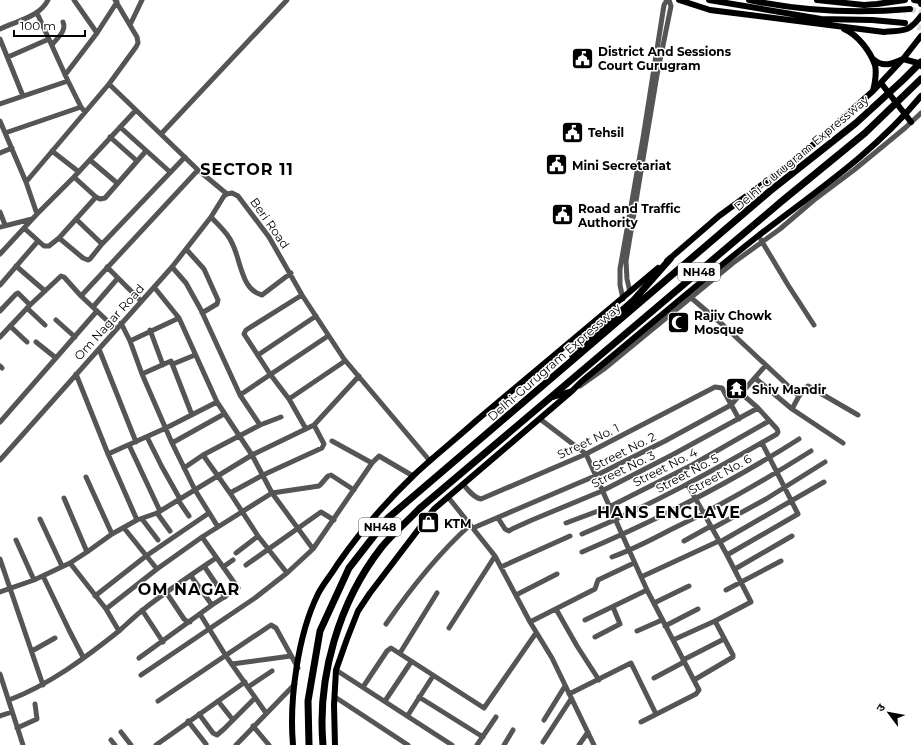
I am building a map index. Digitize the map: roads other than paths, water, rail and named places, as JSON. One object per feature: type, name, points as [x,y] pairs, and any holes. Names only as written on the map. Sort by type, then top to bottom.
[{"type":"highway","name":"Delhi-Gurugram Expressway","points":[[309,745],[308,701],[320,631],[349,568],[388,518],[770,191],[856,123],[904,80],[921,62]]},
{"type":"highway","name":"Delhi-Gurugram Expressway","points":[[323,745],[322,702],[335,638],[347,605],[363,574],[381,548],[419,509],[782,201],[865,133],[921,79]]},
{"type":"highway","points":[[558,372],[579,348],[633,301],[670,259]]},
{"type":"main road","points":[[679,0],[710,10],[884,32],[911,28],[921,16]]},
{"type":"main road","points":[[709,0],[821,19],[872,20],[904,23]]},
{"type":"main road","points":[[749,0],[818,11],[868,12],[910,9]]},
{"type":"main road","points":[[817,0],[877,4],[904,0]]},
{"type":"main road","points":[[914,0],[920,1],[921,4]]},
{"type":"main road","points":[[841,27],[849,31],[857,38],[879,64],[893,64],[903,59],[918,63],[921,66]]},
{"type":"main road","points":[[293,745],[293,708],[295,684],[301,644],[308,618],[319,593],[350,546],[389,501],[430,461],[552,356],[623,299],[719,216],[797,159],[873,91],[920,40]]},
{"type":"main road","points":[[865,48],[875,66],[876,78],[873,91]]},
{"type":"main road","points":[[881,82],[911,122]]},
{"type":"main road","points":[[335,745],[334,697],[336,670],[358,611],[380,579],[434,509],[581,382],[688,296],[758,236],[849,167],[906,115],[921,96]]},
{"type":"main road","points":[[553,396],[572,391]]},
{"type":"street","points":[[0,29],[37,14],[43,9],[48,0]]},
{"type":"street","points":[[74,0],[97,32]]},
{"type":"street","points":[[130,25],[142,0]]},
{"type":"street","points":[[161,134],[287,0]]},
{"type":"street","points":[[623,299],[620,282],[620,269],[664,5],[668,0],[671,6],[626,261],[627,279],[630,292]]},
{"type":"street","points":[[0,104],[67,78],[116,1],[137,37],[138,43],[109,84],[26,182]]},
{"type":"street","points":[[37,14],[81,107],[86,112]]},
{"type":"street","points":[[52,45],[64,30],[65,26],[63,22]]},
{"type":"street","points":[[0,39],[23,96]]},
{"type":"street","points":[[8,57],[49,39]]},
{"type":"street","name":"Beri Road","points":[[109,84],[198,170],[227,194],[232,193],[238,196],[269,237],[291,273],[302,295],[345,361],[430,461]]},
{"type":"street","points":[[5,133],[81,107]]},
{"type":"street","points":[[0,254],[136,110]]},
{"type":"street","points":[[799,396],[723,325],[688,296],[763,242],[862,163],[921,113]]},
{"type":"street","points":[[0,121],[26,182],[37,214]]},
{"type":"street","points":[[120,127],[170,172]]},
{"type":"street","points":[[110,137],[138,161]]},
{"type":"street","points":[[0,153],[12,148]]},
{"type":"street","points":[[52,151],[79,172]]},
{"type":"street","points":[[74,177],[96,197],[100,199],[105,198],[146,151]]},
{"type":"street","points":[[59,238],[83,258],[88,260],[90,259],[102,244],[185,157]]},
{"type":"street","points":[[90,160],[117,183]]},
{"type":"street","points":[[81,296],[198,170]]},
{"type":"street","name":"Om Nagar Road","points":[[0,460],[116,328],[172,267],[227,194]]},
{"type":"street","points":[[24,228],[44,246],[49,246],[59,238],[96,197]]},
{"type":"street","points":[[0,212],[3,226],[33,219]]},
{"type":"street","points":[[211,217],[230,238],[248,285],[252,290],[262,294],[291,273]]},
{"type":"street","points":[[76,219],[102,244]]},
{"type":"street","points":[[758,236],[814,325]]},
{"type":"street","points":[[0,285],[38,241]]},
{"type":"street","points":[[186,249],[204,269],[218,300],[217,304],[202,313]]},
{"type":"street","points":[[16,266],[44,290]]},
{"type":"street","points":[[172,267],[186,283],[202,313],[240,395],[260,425]]},
{"type":"street","points":[[107,268],[141,301]]},
{"type":"street","points":[[0,337],[44,290],[62,276],[92,307],[116,328]]},
{"type":"street","points":[[92,307],[118,278]]},
{"type":"street","points":[[154,287],[179,318],[217,402],[224,414],[252,455],[272,492],[313,549]]},
{"type":"street","points":[[0,311],[16,294],[20,294],[28,307],[45,325]]},
{"type":"street","points":[[302,295],[246,330],[244,335],[289,399],[306,429]]},
{"type":"street","points":[[0,422],[97,311]]},
{"type":"street","points":[[258,355],[316,316]]},
{"type":"street","points":[[130,341],[150,330],[179,318]]},
{"type":"street","points":[[56,320],[75,336]]},
{"type":"street","points":[[121,323],[130,341],[142,374],[172,443],[195,490],[218,527]]},
{"type":"street","points":[[10,326],[27,342]]},
{"type":"street","points":[[150,330],[163,365]]},
{"type":"street","points":[[240,395],[328,336]]},
{"type":"street","points":[[36,342],[56,358]]},
{"type":"street","points":[[99,349],[136,442]]},
{"type":"street","points":[[173,364],[195,355]]},
{"type":"street","points":[[142,374],[171,361],[192,415]]},
{"type":"street","points":[[289,399],[345,361]]},
{"type":"street","name":"Street No. 2","points":[[386,624],[406,595],[450,542],[472,526],[498,518],[595,476],[665,441],[731,405],[766,365]]},
{"type":"street","points":[[76,374],[108,454],[140,520],[158,540]]},
{"type":"street","points":[[0,592],[10,590],[70,563],[112,534],[158,512],[252,455],[314,426],[359,376]]},
{"type":"street","points":[[755,378],[792,409],[843,442]]},
{"type":"street","points":[[792,409],[799,396],[808,386],[858,415]]},
{"type":"street","name":"Street No. 1","points":[[463,484],[475,496],[481,499],[586,454],[715,387],[722,388],[731,405]]},
{"type":"street","points":[[742,394],[758,408],[769,421]]},
{"type":"street","points":[[108,454],[166,428],[217,402]]},
{"type":"street","points":[[731,405],[739,420]]},
{"type":"street","name":"Street No. 3","points":[[498,518],[505,529],[509,531],[602,491],[739,420],[758,408]]},
{"type":"street","points":[[172,443],[224,414]]},
{"type":"street","points":[[184,468],[203,455],[239,436],[260,425],[281,417]]},
{"type":"street","points":[[540,419],[586,454],[634,563],[699,690],[698,692],[641,722]]},
{"type":"street","name":"Street No. 5","points":[[582,534],[616,520],[688,485],[777,434],[778,430],[769,421]]},
{"type":"street","name":"Street No. 4","points":[[566,523],[608,506],[692,465],[769,421]]},
{"type":"street","points":[[230,493],[263,475],[322,448],[324,444],[314,426]]},
{"type":"street","points":[[147,437],[179,500],[189,516]]},
{"type":"street","name":"Street No. 6","points":[[582,552],[622,535],[696,499],[769,458],[799,439]]},
{"type":"street","points":[[332,441],[372,463]]},
{"type":"street","points":[[727,555],[798,514],[762,443]]},
{"type":"street","points":[[129,445],[158,512],[170,531]]},
{"type":"street","points":[[612,557],[629,551],[704,514],[811,451]]},
{"type":"street","points":[[203,455],[258,536],[287,573]]},
{"type":"street","points":[[141,675],[255,598],[287,573],[313,549],[372,463],[378,457],[381,456],[413,476]]},
{"type":"street","points":[[684,541],[712,527],[825,462]]},
{"type":"street","points":[[106,610],[157,569],[202,537],[272,492],[319,486],[328,476],[331,475],[354,490]]},
{"type":"street","points":[[86,477],[112,534]]},
{"type":"street","points":[[641,577],[720,541],[824,482]]},
{"type":"street","points":[[673,640],[751,603],[720,541],[688,485]]},
{"type":"street","points":[[448,497],[495,556],[536,633],[552,658],[594,745]]},
{"type":"street","points":[[64,498],[87,552]]},
{"type":"street","points":[[246,565],[321,512],[334,520]]},
{"type":"street","points":[[96,596],[146,556],[209,513]]},
{"type":"street","points":[[40,519],[62,566]]},
{"type":"street","points":[[124,528],[157,569]]},
{"type":"street","points":[[236,553],[258,536]]},
{"type":"street","points":[[501,567],[570,536]]},
{"type":"street","points":[[734,570],[792,536]]},
{"type":"street","points":[[139,658],[238,588],[202,537]]},
{"type":"street","points":[[16,540],[34,580]]},
{"type":"street","points":[[449,628],[495,556]]},
{"type":"street","points":[[9,700],[44,685],[119,630],[166,592],[216,558]]},
{"type":"street","points":[[0,559],[44,685]]},
{"type":"street","points":[[223,566],[233,560]]},
{"type":"street","points":[[726,590],[781,562]]},
{"type":"street","points":[[70,563],[96,596],[119,630]]},
{"type":"street","points":[[530,622],[595,589],[598,580],[634,563]]},
{"type":"street","points":[[204,566],[225,596]]},
{"type":"street","points":[[516,595],[557,574]]},
{"type":"street","points":[[43,576],[83,657]]},
{"type":"street","points":[[191,576],[212,605]]},
{"type":"street","points":[[654,603],[689,586]]},
{"type":"street","points":[[584,620],[647,590]]},
{"type":"street","points":[[166,592],[184,619],[190,622]]},
{"type":"street","points":[[400,653],[437,592]]},
{"type":"street","points":[[595,637],[620,624],[613,607]]},
{"type":"street","points":[[556,609],[577,646],[599,680]]},
{"type":"street","points":[[665,626],[698,609]]},
{"type":"street","points":[[142,610],[163,642]]},
{"type":"street","points":[[200,614],[208,629],[266,713]]},
{"type":"street","points":[[637,631],[662,620]]},
{"type":"street","points":[[694,680],[732,658],[733,655],[715,621]]},
{"type":"street","points":[[158,701],[271,625],[276,628],[298,668]]},
{"type":"street","points":[[363,687],[387,651],[391,648],[484,708],[536,633]]},
{"type":"street","points":[[32,651],[55,638]]},
{"type":"street","points":[[654,678],[724,639]]},
{"type":"street","points":[[232,664],[291,656]]},
{"type":"street","points":[[385,701],[411,662]]},
{"type":"street","points":[[543,742],[570,697],[631,664],[656,714]]},
{"type":"street","points":[[336,670],[452,745]]},
{"type":"street","points":[[248,687],[272,671]]},
{"type":"street","points":[[0,674],[21,744]]},
{"type":"street","points":[[408,716],[433,676]]},
{"type":"street","points":[[156,745],[245,682]]},
{"type":"street","points":[[236,745],[295,684]]},
{"type":"street","points":[[544,720],[565,686]]},
{"type":"street","points":[[334,697],[408,745]]},
{"type":"street","points":[[420,697],[483,737]]},
{"type":"street","points":[[199,714],[215,735],[219,734],[255,698]]},
{"type":"street","points":[[218,701],[233,720]]},
{"type":"street","points":[[17,728],[37,719],[35,704]]},
{"type":"street","points":[[0,716],[12,712]]},
{"type":"street","points":[[477,745],[496,717]]},
{"type":"street","points":[[188,721],[206,744]]},
{"type":"street","points":[[253,726],[269,745]]},
{"type":"street","points":[[504,745],[513,730]]},
{"type":"street","points":[[121,732],[131,745]]},
{"type":"street","points":[[580,745],[588,732]]},
{"type":"street","points":[[111,740],[114,745]]},
{"type":"tunnel","points":[[910,9],[921,13]]},
{"type":"tunnel","points":[[909,24],[921,28]]},
{"type":"place","name":"District And Sessions Court Gurugram","points":[[583,58]]},
{"type":"place","name":"Tehsil","points":[[572,132]]},
{"type":"place","name":"Mini Secretariat","points":[[557,165]]},
{"type":"place","name":"Road and Traffic Authority","points":[[562,215]]},
{"type":"place","name":"Rajiv Chowk Mosque","points":[[678,322]]},
{"type":"place","name":"Shiv Mandir","points":[[737,389]]},
{"type":"place","name":"KTM","points":[[429,523]]},
{"type":"district","name":"SECTOR 11","points":[[247,169]]},
{"type":"district","name":"HANS ENCLAVE","points":[[669,512]]},
{"type":"district","name":"OM NAGAR","points":[[189,589]]}]
